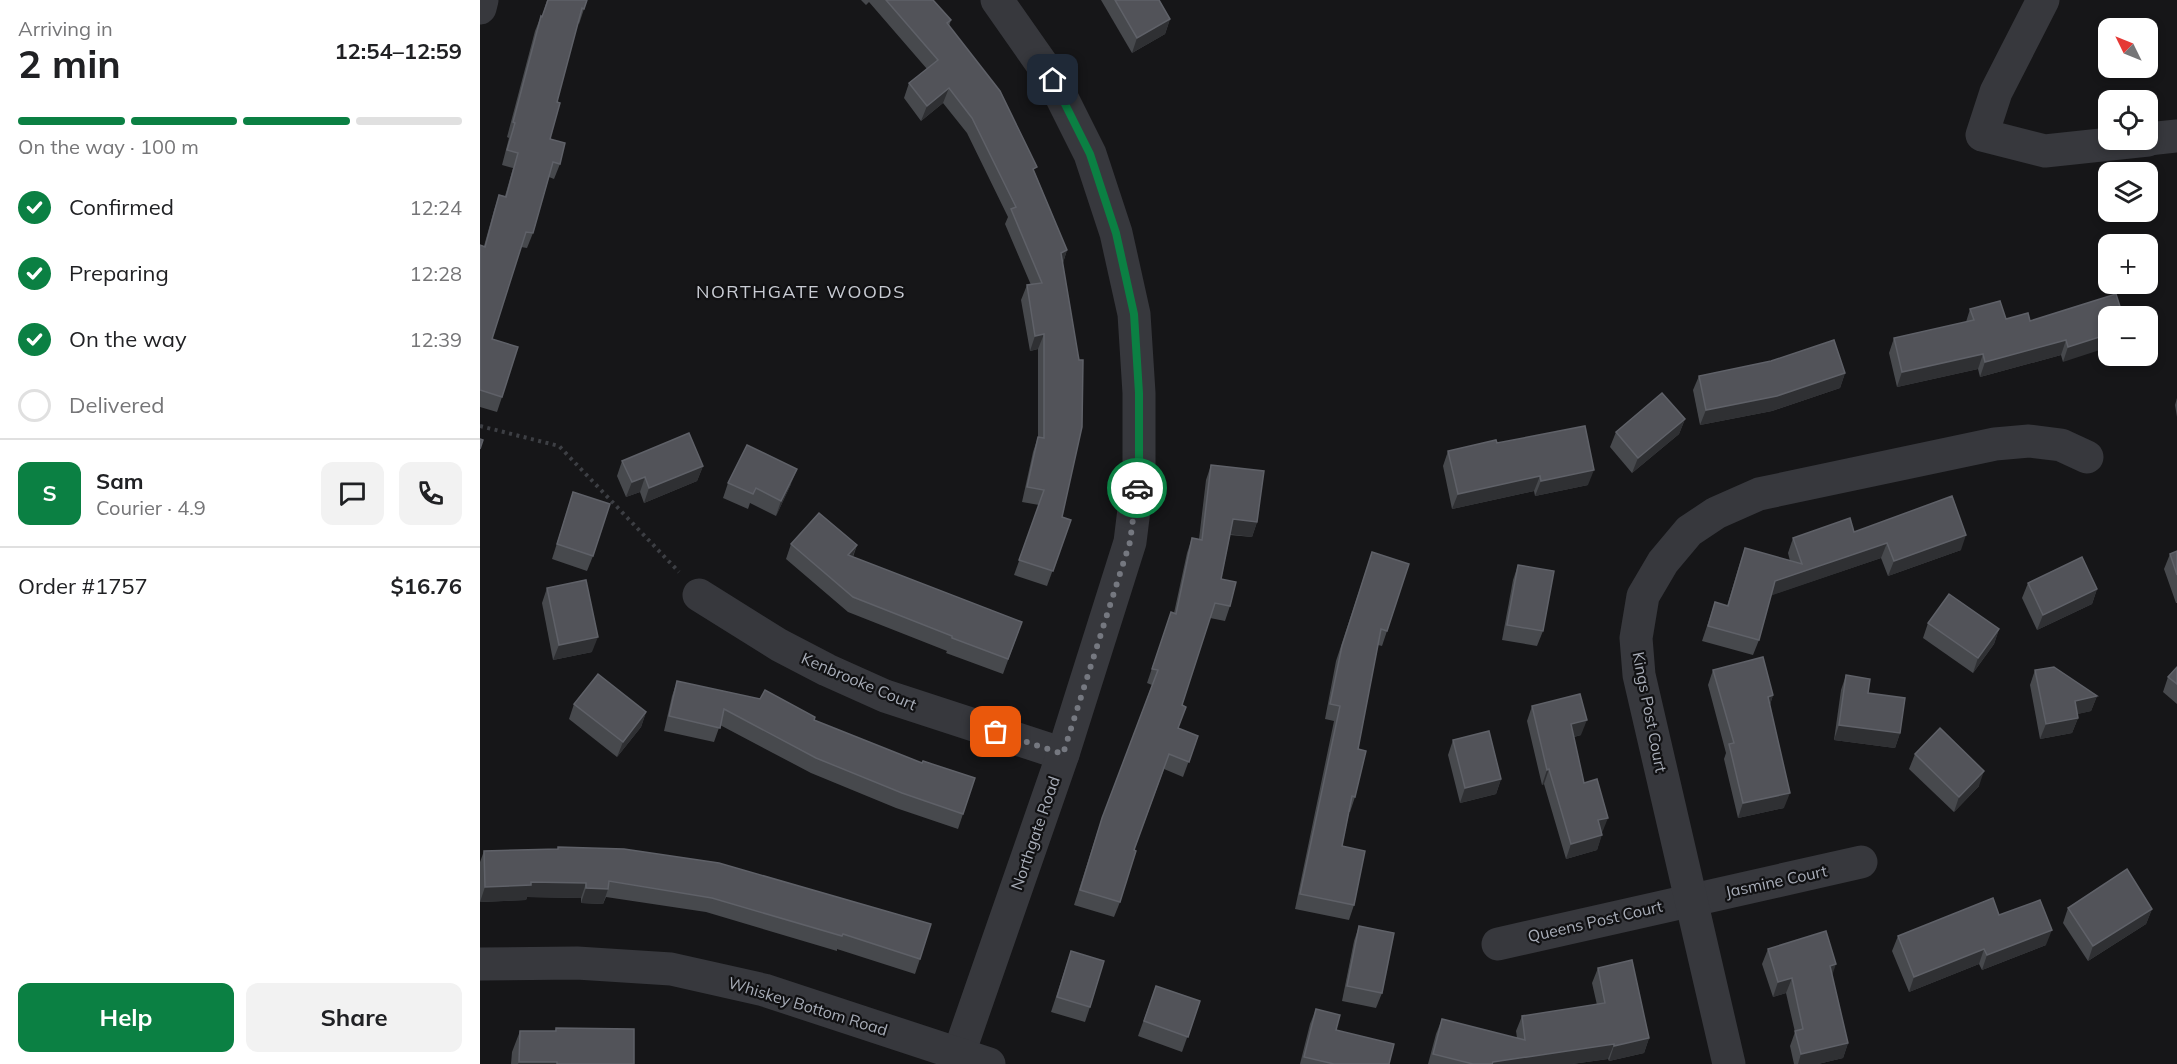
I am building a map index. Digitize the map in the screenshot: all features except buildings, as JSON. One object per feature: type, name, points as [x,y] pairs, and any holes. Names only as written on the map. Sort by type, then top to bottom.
[{"type":"street","points":[[480,8],[482,0]]},
{"type":"street","name":"Northgate Road","points":[[974,1059],[1063,754],[1130,542],[1139,469],[1139,393],[1134,314],[1116,233],[1090,154],[1053,80],[997,0]]},
{"type":"street","points":[[2043,0],[1996,92],[1982,135],[2045,151],[2098,145]]},
{"type":"street","points":[[2158,139],[2177,136]]},
{"type":"street","name":"Kings Post Court","points":[[1729,1064],[1639,675],[1636,638],[1643,596],[1664,562],[1689,531],[1716,513],[1759,494],[1995,444],[2029,441],[2061,445],[2087,457]]},
{"type":"street","name":"Kenbrooke Court","points":[[699,595],[779,645],[885,696],[1063,754]]},
{"type":"street","name":"Jasmine Court","points":[[1692,899],[1861,862]]},
{"type":"street","name":"Queens Post Court","points":[[1498,944],[1692,899]]},
{"type":"street","name":"Whiskey Bottom Road","points":[[480,964],[577,963],[671,969],[764,990],[974,1059]]},
{"type":"path","points":[[480,426],[559,446],[658,548],[699,595]]},
{"type":"way so far","points":[[996,732],[1063,754],[1130,542],[1137,488]]},
{"type":"district","name":"NORTHGATE WOODS","points":[[801,291]]},
{"type":"route","points":[[1053,80],[1090,154],[1116,233],[1134,314],[1139,393],[1137,488]]}]
